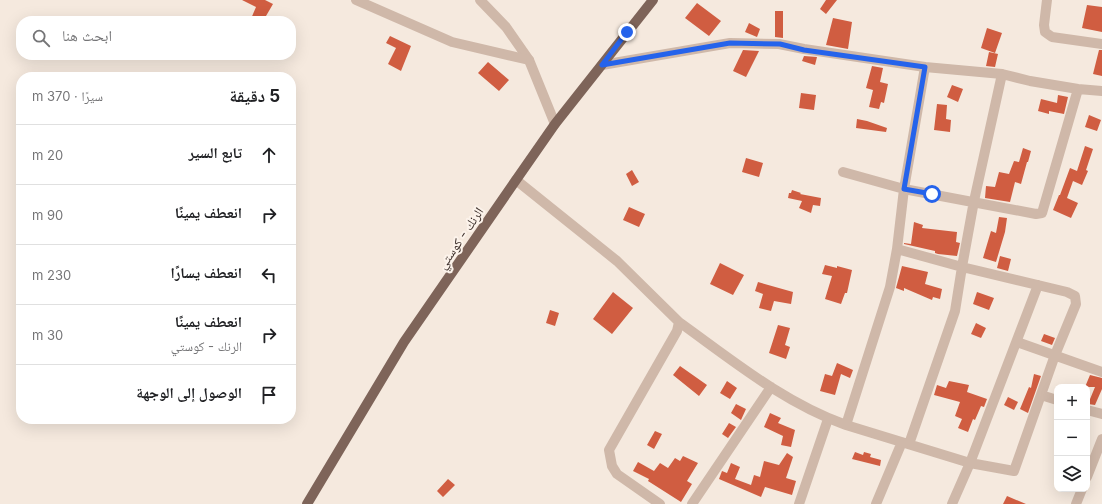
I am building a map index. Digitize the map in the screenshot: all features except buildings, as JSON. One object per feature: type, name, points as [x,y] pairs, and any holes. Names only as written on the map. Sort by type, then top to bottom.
[{"type":"main road","name":"الرنك - كوستي","points":[[307,504],[404,342],[555,124],[652,0]]},
{"type":"street","points":[[356,0],[452,42],[529,60]]},
{"type":"street","points":[[480,0],[506,27],[529,60],[555,124]]},
{"type":"street","points":[[1047,0],[1044,25],[1045,32],[1052,37],[1102,44]]},
{"type":"street","points":[[602,65],[730,43],[780,44],[804,50],[925,67],[1002,74],[1030,81],[1078,89],[1102,91]]},
{"type":"street","points":[[846,425],[890,287],[897,249],[904,189],[925,67]]},
{"type":"street","points":[[876,504],[905,443],[955,311],[974,202],[1002,74]]},
{"type":"street","points":[[843,172],[904,189],[1036,214],[1042,213],[1078,89]]},
{"type":"street","points":[[516,180],[617,261],[679,322],[771,387],[828,419],[970,463],[1014,471],[1055,355],[1076,304],[1074,296],[1067,292],[962,267],[897,249]]},
{"type":"street","points":[[952,504],[970,463],[1038,285]]},
{"type":"street","points":[[660,504],[617,474],[612,466],[609,450],[677,331],[679,322]]},
{"type":"street","points":[[1017,342],[1102,372]]},
{"type":"street","points":[[692,504],[771,387]]},
{"type":"street","points":[[1041,395],[1054,399]]},
{"type":"street","points":[[1090,411],[1102,414]]},
{"type":"street","points":[[798,504],[828,419]]},
{"type":"street","points":[[1090,469],[1102,439]]},
{"type":"street","points":[[1076,504],[1081,492]]},
{"type":"route","points":[[627,32],[602,65],[730,43],[780,44],[804,50],[925,67],[904,189],[932,194]]}]
